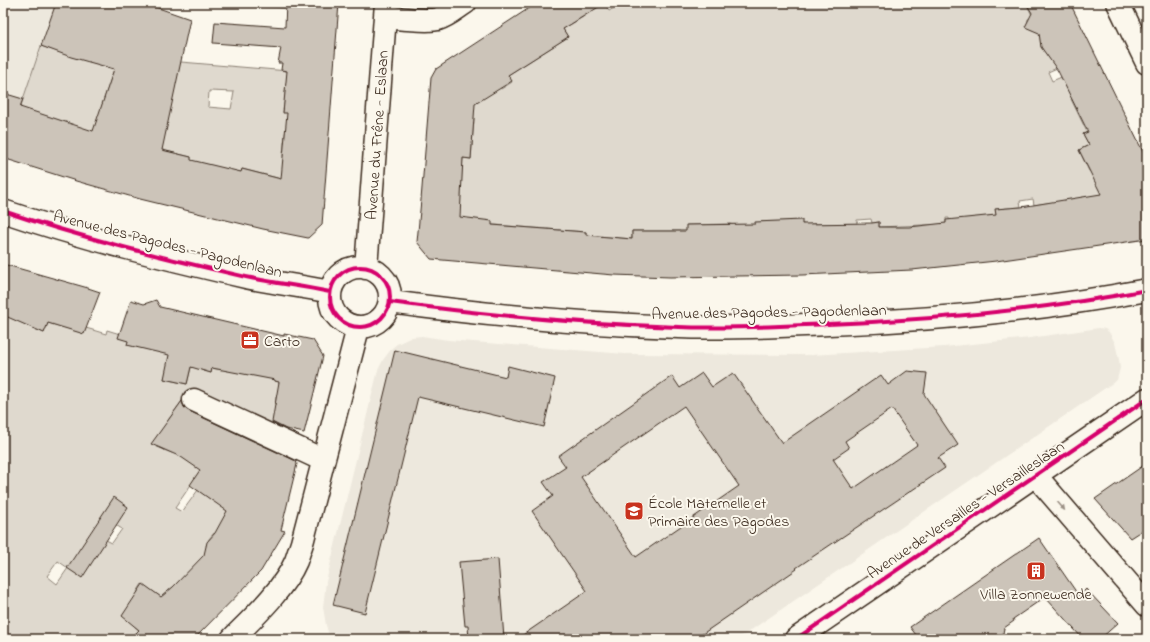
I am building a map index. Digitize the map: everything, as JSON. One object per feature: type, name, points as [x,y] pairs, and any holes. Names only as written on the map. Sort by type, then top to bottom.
[{"type":"street","points":[[386,10],[429,20],[444,16],[465,3]]},
{"type":"street","points":[[1118,3],[1147,63]]},
{"type":"street","name":"Avenue du Frêne - Eslaan","points":[[366,268],[386,10]]},
{"type":"street","name":"Avenue des Pagodes - Pagodenlaan","points":[[3,211],[48,226],[137,250],[247,277],[330,292]]},
{"type":"street","points":[[350,268],[366,268],[380,274],[385,280],[390,294],[390,302],[388,309],[379,321],[372,325],[358,328],[339,320],[333,312],[330,302],[330,292],[332,284],[343,272],[350,268]]},
{"type":"street","name":"Avenue des Pagodes - Pagodenlaan","points":[[390,302],[487,314],[614,324],[680,327],[791,326],[903,321],[984,314],[1147,290]]},
{"type":"street","points":[[232,639],[258,613],[285,579],[296,562],[358,328]]},
{"type":"street","points":[[194,400],[323,460]]},
{"type":"street","name":"Avenue de Versailles - Versailleslaan","points":[[796,639],[1147,400]]},
{"type":"street","points":[[1036,476],[1147,605]]},
{"type":"shaded area","points":[[13,3],[56,3],[3,157],[3,30]]},
{"type":"shaded area","points":[[286,3],[286,8],[217,4]]},
{"type":"shaded area","points":[[598,3],[604,3],[609,11],[622,3],[1026,3],[1033,17],[1028,19],[1027,25],[1032,30],[1039,27],[1041,47],[1057,68],[1048,72],[1052,81],[1064,76],[1075,98],[1071,99],[1087,132],[1083,134],[1089,145],[1079,150],[1089,171],[1130,204],[1047,203],[1034,205],[1033,199],[1020,201],[1021,207],[996,209],[997,225],[949,220],[949,218],[946,218],[946,224],[879,227],[879,222],[872,223],[871,219],[857,220],[857,224],[811,224],[808,226],[796,221],[761,222],[755,231],[730,224],[687,225],[686,240],[680,231],[632,231],[632,239],[586,235],[586,232],[455,222],[463,158],[471,159],[474,118],[468,117],[469,107],[496,82],[501,89],[512,82],[508,75],[568,37],[563,29],[583,17]]},
{"type":"shaded area","points":[[41,46],[114,69],[101,108],[118,114],[181,62],[288,71],[283,112],[290,113],[285,134],[283,155],[289,181],[242,169],[241,172],[189,166],[191,157],[162,150],[13,129]],"holes":[[[209,91],[234,92],[231,109],[208,107]]]},
{"type":"shaded area","points":[[30,313],[25,325],[44,333],[48,323],[84,333],[86,328],[106,334],[107,330],[120,334],[172,355],[164,379],[187,384],[192,363],[202,365],[201,370],[211,373],[212,368],[222,370],[224,366],[276,379],[275,381],[293,385],[279,398],[276,397],[275,405],[278,406],[274,426],[185,391],[184,398],[166,423],[175,430],[164,450],[172,453],[174,451],[201,470],[175,508],[182,512],[198,490],[213,501],[231,480],[225,541],[214,533],[206,546],[211,550],[161,597],[142,584],[137,592],[144,597],[145,614],[135,627],[139,630],[130,639],[87,639],[82,635],[77,639],[3,639],[3,315]],"holes":[[[102,516],[122,529],[112,543],[106,540]],[[58,561],[68,568],[57,584],[47,576]]]},
{"type":"shaded area","name":"École Maternelle et Primaire des Pagodes","points":[[1099,328],[1105,329],[1109,332],[1115,343],[1120,368],[1117,380],[738,639],[330,639],[323,607],[326,582],[378,370],[392,348],[412,337],[422,336],[448,340],[625,354],[811,355],[944,347],[1030,338]]},
{"type":"building","points":[[56,3],[144,3],[190,19],[162,150],[191,157],[191,160],[241,172],[242,169],[281,179],[287,113],[283,113],[287,71],[281,70],[282,63],[278,63],[281,48],[213,43],[215,22],[285,27],[286,3],[339,3],[322,225],[308,238],[263,229],[140,199],[3,158],[3,93],[23,99],[20,107],[93,131],[114,69],[71,57],[41,46]]},
{"type":"building","points":[[537,3],[605,3],[563,29],[568,37],[508,75],[512,81],[475,104],[471,159],[463,158],[460,217],[492,221],[492,225],[586,232],[586,235],[632,239],[632,231],[686,231],[686,225],[755,224],[755,222],[802,220],[802,224],[879,222],[879,227],[909,227],[946,223],[946,220],[996,215],[995,209],[1021,207],[1101,194],[1079,150],[1089,145],[1083,134],[1088,132],[1058,71],[1041,47],[1039,33],[1025,27],[1032,13],[1026,3],[1070,3],[1147,160],[1147,239],[996,261],[912,270],[802,275],[670,277],[614,275],[431,259],[417,242],[431,78],[436,69]]},
{"type":"building","points":[[3,264],[100,292],[84,334],[48,323],[44,333],[3,315]]},
{"type":"building","points":[[131,300],[144,304],[156,300],[160,307],[284,336],[284,334],[313,340],[323,356],[304,433],[286,429],[272,422],[279,382],[275,380],[212,368],[211,373],[191,367],[187,384],[164,379],[169,355],[127,345],[128,341],[118,338]]},
{"type":"building","points":[[395,350],[506,377],[508,366],[555,378],[544,427],[418,397],[365,613],[333,605]]},
{"type":"building","points":[[907,371],[927,373],[924,394],[958,445],[938,458],[945,468],[796,568],[797,569],[695,639],[517,639],[587,591],[532,511],[553,496],[543,482],[566,467],[558,456],[672,376],[680,388],[702,373],[712,387],[733,373],[782,443],[881,375],[888,385]],"holes":[[[684,406],[739,486],[636,557],[581,477]],[[892,409],[917,445],[853,489],[833,459],[849,448],[845,441]]]},
{"type":"building","points":[[182,401],[184,407],[189,411],[296,461],[297,464],[281,530],[285,531],[261,571],[194,639],[130,639],[139,630],[122,616],[143,584],[161,597],[173,587],[204,555],[207,542],[215,533],[227,511],[190,485],[200,470],[181,457],[151,444]]},
{"type":"building","points":[[1147,463],[1147,527],[1130,538],[1095,499]]},
{"type":"building","points":[[114,497],[128,507],[82,578],[67,568]]},
{"type":"building","points":[[1039,538],[1079,596],[1086,589],[1118,623],[1100,639],[1083,639],[1045,597],[1013,619],[1014,621],[1004,628],[1002,639],[919,639],[910,627]]},
{"type":"building","points":[[498,559],[504,639],[469,639],[468,626],[465,626],[459,562]]},
{"type":"cycle path","points":[[3,211],[93,239],[154,255],[246,277],[330,292]]},
{"type":"cycle path","points":[[354,267],[366,267],[377,272],[385,280],[390,291],[390,297],[388,309],[377,322],[366,327],[354,327],[343,322],[335,314],[330,303],[330,291],[335,280],[343,272],[354,267]]},
{"type":"cycle path","points":[[390,302],[498,315],[643,326],[697,328],[868,322],[948,317],[1068,303],[1147,290]]},
{"type":"cycle path","points":[[796,639],[1147,399]]},
{"type":"place","name":"Carto","points":[[250,340]]},
{"type":"place","name":"École Maternelle et Primaire des Pagodes","points":[[634,511]]},
{"type":"place","name":"Villa Zonnewende","points":[[1036,571]]}]
